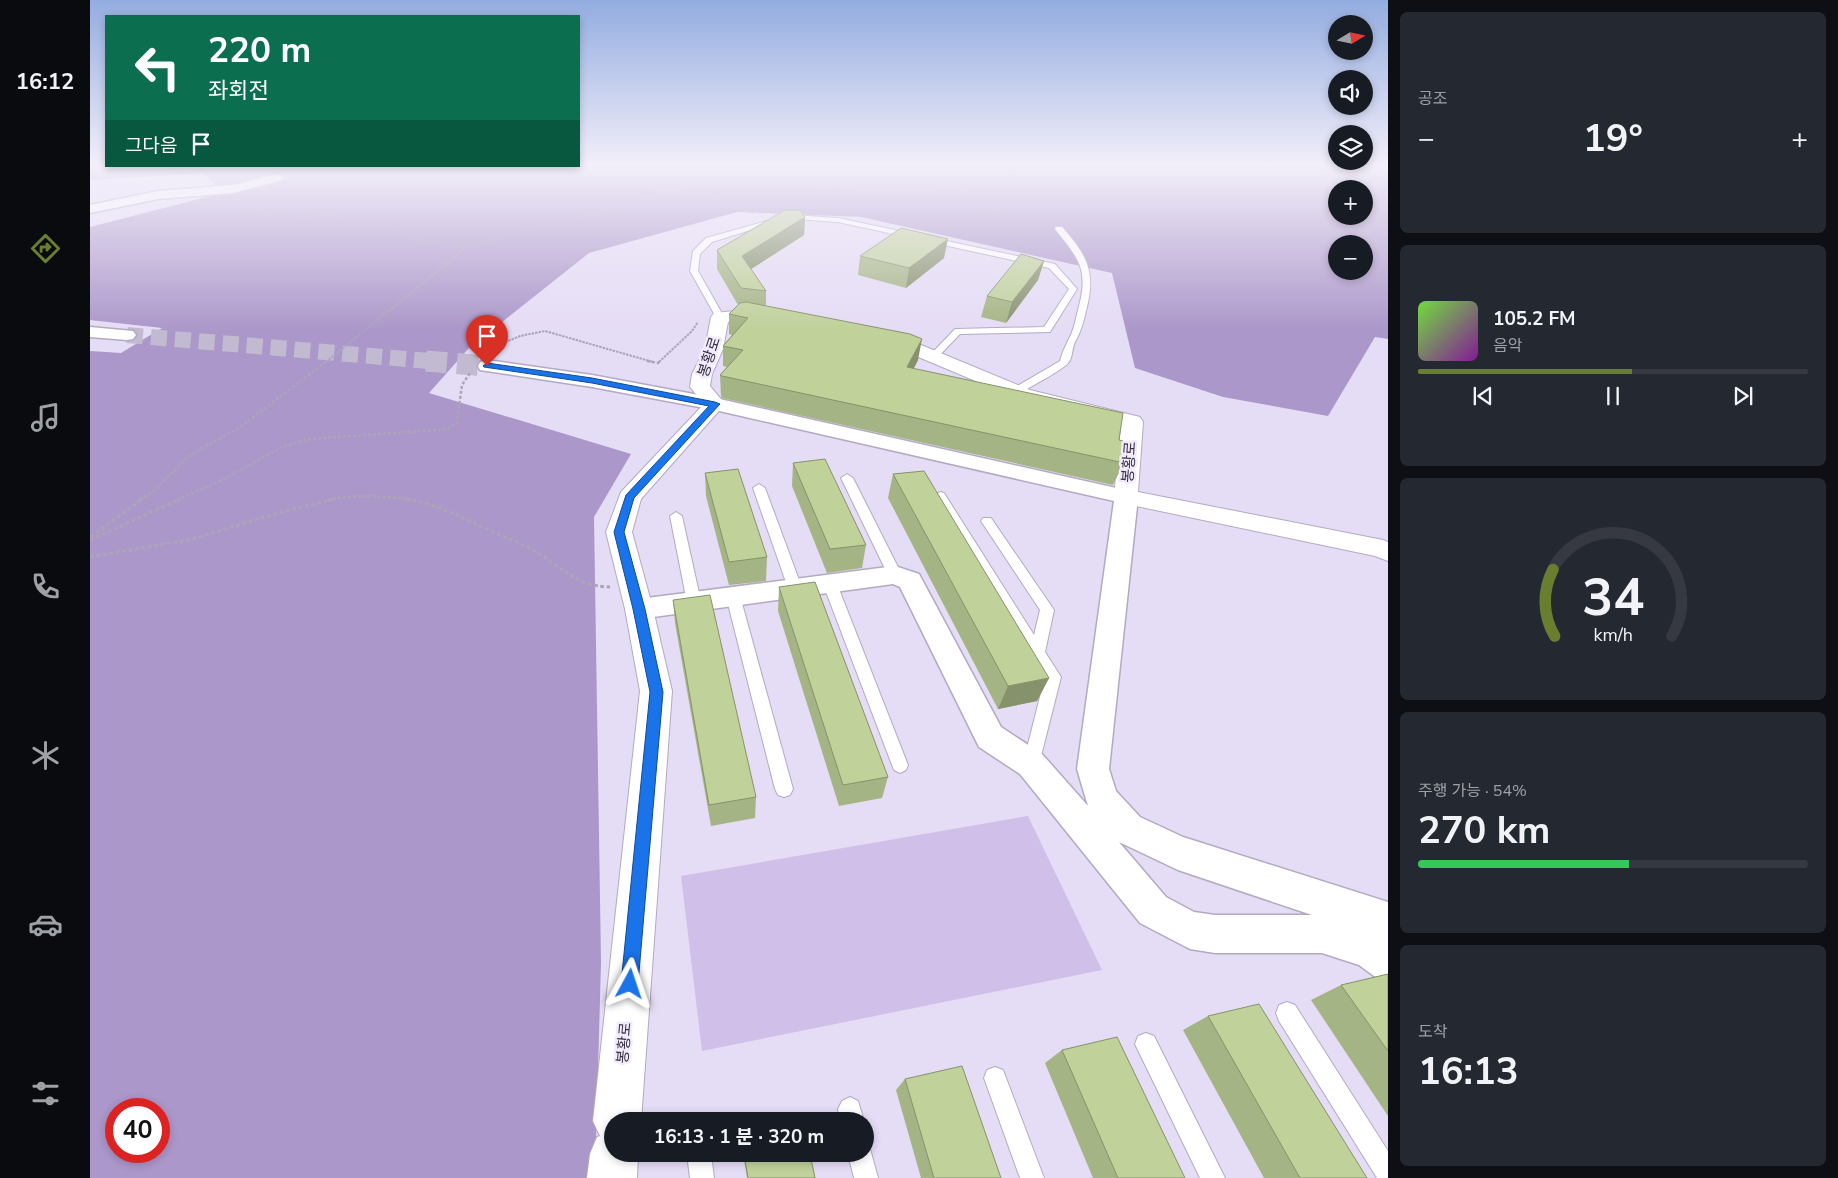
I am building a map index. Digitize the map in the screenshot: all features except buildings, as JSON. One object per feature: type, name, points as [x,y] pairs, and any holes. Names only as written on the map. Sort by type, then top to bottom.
[{"type":"street","name":"봉황로","points":[[618,1112],[656,692],[636,595],[619,532],[630,497],[715,404],[700,387],[702,374],[714,349],[717,312],[785,322]]},
{"type":"street","points":[[90,332],[127,335]]},
{"type":"street","name":"봉황로","points":[[863,336],[902,344],[1016,391],[1132,422],[1126,498],[1386,550]]},
{"type":"street","points":[[482,362],[715,404],[1126,498],[1093,769],[1102,800],[1128,829],[1178,853],[1388,921]]},
{"type":"street","points":[[636,595],[694,602],[895,575],[910,581],[990,737],[1031,764],[1153,910],[1190,930],[1215,934],[1322,934],[1370,949],[1388,962]]},
{"type":"street","points":[[612,1178],[613,1162]]},
{"type":"lane","points":[[717,312],[694,271],[696,253],[709,240],[774,221]]},
{"type":"lane","points":[[843,221],[1052,266],[1073,288],[1047,330],[958,331],[933,357]]},
{"type":"lane","points":[[1016,391],[1064,362],[1071,340],[1076,334],[1087,292],[1088,279],[1086,268],[1059,229]]},
{"type":"lane","points":[[846,478],[895,575]]},
{"type":"lane","points":[[759,488],[795,588]]},
{"type":"lane","points":[[940,496],[1054,677],[1031,764]]},
{"type":"lane","points":[[676,516],[694,602]]},
{"type":"lane","points":[[987,521],[1047,610],[1038,652]]},
{"type":"lane","points":[[830,584],[900,765]]},
{"type":"lane","points":[[733,596],[784,790]]},
{"type":"lane","points":[[1287,1013],[1388,1173]]},
{"type":"lane","points":[[1146,1044],[1213,1178]]},
{"type":"lane","points":[[995,1078],[1032,1178]]},
{"type":"lane","points":[[700,1162],[702,1178]]},
{"type":"lane","points":[[862,1162],[866,1178]]},
{"type":"path","points":[[357,221],[390,228],[426,242],[465,247],[567,221]]},
{"type":"path","points":[[1042,221],[1059,229]]},
{"type":"path","points":[[90,539],[157,488],[190,455],[239,428],[315,371],[465,247]]},
{"type":"path","points":[[90,539],[222,480],[295,442],[310,439],[448,429],[456,422],[462,384],[482,362],[520,336],[545,331],[658,363],[692,331],[703,310],[717,312]]},
{"type":"path","points":[[90,557],[199,538],[303,505],[356,496],[382,495],[419,501],[443,508],[536,551],[578,582],[592,586],[608,587],[636,595]]},
{"type":"shaded area","points":[[113,221],[705,221],[589,253],[468,349],[429,393],[631,454],[594,517],[601,963],[595,1178],[90,1178],[90,351],[121,353],[162,328],[90,320],[90,227]]},
{"type":"shaded area","points":[[879,221],[1328,221],[1328,225],[1373,225],[1373,221],[1388,221],[1388,339],[1375,337],[1328,416],[1223,397],[1135,368],[1112,273]]},
{"type":"shaded area","points":[[1028,816],[1102,970],[702,1051],[681,876]]},
{"type":"tunnel","points":[[127,335],[441,362]]},
{"type":"tunnel","points":[[426,361],[487,366]]},
{"type":"route","points":[[487,366],[592,381],[715,404],[630,497],[619,532],[639,609],[656,692],[630,984]]}]
